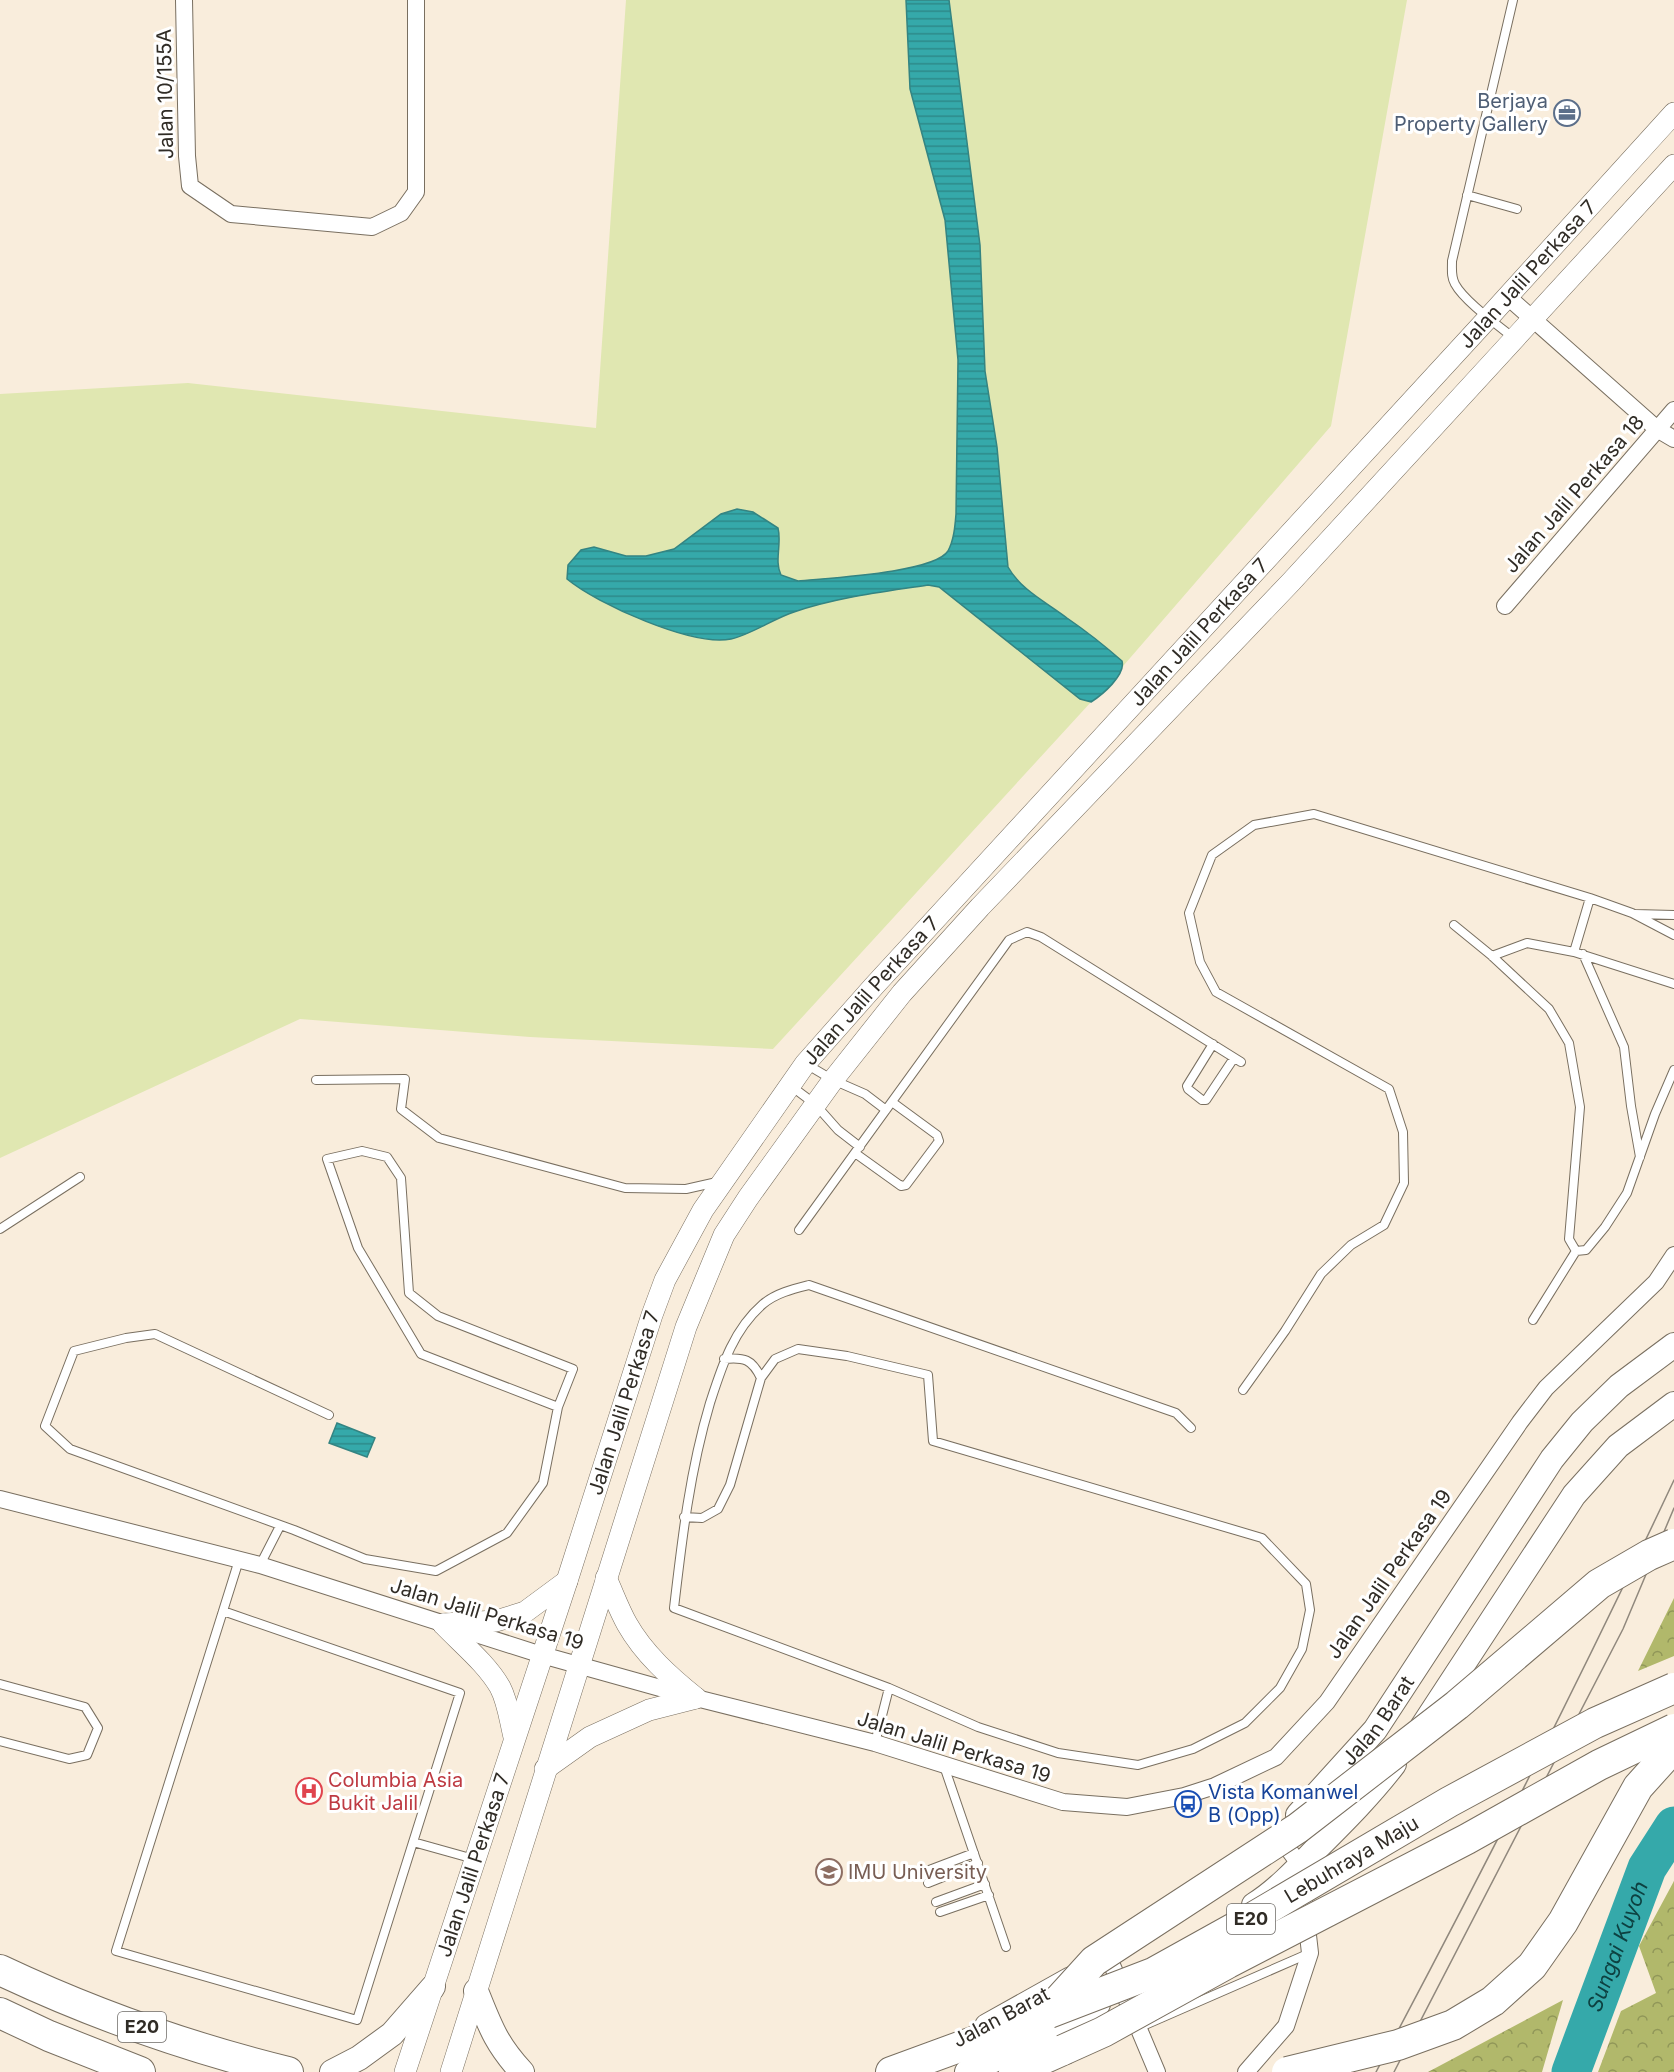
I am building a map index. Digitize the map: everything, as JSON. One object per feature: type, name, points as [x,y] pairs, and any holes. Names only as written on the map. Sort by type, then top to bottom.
[{"type":"highway","points":[[1044,2016],[1094,1960],[1298,1828],[1457,1705],[1599,1584],[1649,1554],[1674,1544]]},
{"type":"highway","name":"Lebuhraya Maju","points":[[891,2072],[1153,1973],[1449,1802],[1595,1723],[1674,1688]]},
{"type":"highway","name":"Lebuhraya Maju","points":[[1014,2072],[1103,2032],[1228,1963],[1467,1839],[1599,1765],[1674,1729]]},
{"type":"highway","points":[[1287,2072],[1398,2045],[1453,2025],[1493,2001],[1532,1966],[1563,1922],[1638,1787],[1674,1747]]},
{"type":"highway","name":"E20","points":[[0,1970],[116,2018],[259,2065],[288,2072]]},
{"type":"highway","name":"E20","points":[[0,2013],[49,2036],[140,2072]]},
{"type":"main road","name":"Jalan Barat","points":[[873,2072],[957,2043],[1109,1958],[1202,1893],[1278,1835],[1325,1788],[1375,1730],[1552,1459],[1582,1422],[1619,1386],[1674,1345]]},
{"type":"main road","name":"Jalan Barat","points":[[967,2072],[1042,2038],[1124,1988],[1263,1899],[1300,1865],[1362,1802],[1419,1732],[1574,1495],[1618,1446],[1670,1406]]},
{"type":"main road","points":[[0,1965],[93,2006],[238,2056],[294,2072]]},
{"type":"main road","points":[[332,2072],[359,2058],[392,2034],[433,1987]]},
{"type":"main road","points":[[476,1991],[492,2033],[522,2072]]},
{"type":"main road","points":[[0,2022],[116,2072]]},
{"type":"street","name":"Jalan 10/155A","points":[[184,0],[187,156],[190,186],[231,214],[372,227],[401,213],[416,192],[416,0]]},
{"type":"street","name":"Jalan Jalil Perkasa 7","points":[[405,2072],[665,1280],[703,1210],[805,1064],[874,986],[1489,318],[1674,113]]},
{"type":"street","name":"Jalan Jalil Perkasa 7","points":[[451,2072],[686,1327],[724,1234],[815,1104],[902,993],[972,916],[1291,582],[1674,165]]},
{"type":"street","points":[[1508,297],[1657,429],[1674,439]]},
{"type":"street","name":"Jalan Jalil Perkasa 18","points":[[1505,606],[1674,410]]},
{"type":"street","name":"Jalan Jalil Perkasa 19","points":[[0,1499],[260,1565],[542,1655],[696,1698],[874,1743],[1063,1802],[1127,1807],[1194,1793],[1215,1786],[1276,1757],[1327,1702],[1520,1422],[1546,1388],[1656,1282],[1674,1255]]},
{"type":"street","points":[[606,1578],[626,1623],[642,1647],[667,1675],[696,1698]]},
{"type":"street","points":[[443,1624],[496,1621],[525,1612],[567,1581]]},
{"type":"street","points":[[443,1624],[484,1666],[500,1688],[507,1703],[514,1739]]},
{"type":"street","points":[[545,1769],[590,1737],[649,1710],[696,1698]]},
{"type":"street","points":[[1246,2072],[1286,2026],[1310,1953],[1300,1865],[1278,1835]]},
{"type":"street","points":[[1109,1958],[1124,1988],[1157,2072]]},
{"type":"lane","points":[[1513,0],[1452,261],[1452,274],[1456,286],[1464,296],[1515,339]]},
{"type":"lane","points":[[1467,195],[1517,209]]},
{"type":"lane","points":[[1243,1390],[1285,1331],[1321,1274],[1351,1245],[1384,1225],[1404,1183],[1403,1131],[1389,1089],[1216,992],[1200,962],[1189,913],[1212,855],[1254,825],[1314,814],[1590,898],[1632,914],[1674,935]]},
{"type":"lane","points":[[1590,898],[1579,953],[1624,1047],[1640,1158]]},
{"type":"lane","points":[[1632,914],[1674,915]]},
{"type":"lane","points":[[1454,926],[1492,956],[1549,1010],[1569,1043],[1580,1107],[1569,1239],[1576,1251]]},
{"type":"lane","points":[[799,1230],[1010,940],[1027,932],[1041,937],[1213,1044],[1238,1060],[1206,1100],[1202,1100],[1187,1086],[1213,1044]]},
{"type":"lane","points":[[1492,956],[1527,943],[1579,953],[1674,984]]},
{"type":"lane","points":[[805,1064],[865,1094],[886,1110]]},
{"type":"lane","points":[[1576,1251],[1586,1250],[1628,1193],[1655,1114],[1674,1070]]},
{"type":"lane","points":[[316,1080],[405,1079],[401,1109],[439,1138],[625,1188],[686,1189],[723,1181]]},
{"type":"lane","points":[[790,1086],[815,1104],[857,1150],[901,1186],[906,1185],[939,1141],[937,1135],[892,1102]]},
{"type":"lane","points":[[329,1415],[155,1334],[126,1338],[74,1351],[45,1426],[70,1449],[365,1559],[436,1571],[507,1533],[543,1483],[558,1407],[573,1369],[438,1316],[409,1293],[401,1178],[387,1157],[362,1151],[327,1159],[358,1248],[421,1354],[558,1407]]},
{"type":"lane","points":[[0,1229],[80,1177]]},
{"type":"lane","points":[[1533,1320],[1576,1251]]},
{"type":"lane","points":[[684,1517],[702,1518],[718,1509],[730,1485],[761,1378],[775,1359],[798,1348],[847,1356],[928,1375],[933,1441],[1262,1538],[1306,1584],[1310,1610],[1302,1649],[1280,1688],[1245,1723],[1192,1749],[1138,1765],[1058,1753],[978,1727],[889,1688],[674,1608],[684,1517],[701,1433],[724,1359],[743,1327],[764,1303],[783,1292],[809,1285],[1176,1413],[1191,1428]]},
{"type":"lane","points":[[724,1359],[748,1360],[756,1368],[761,1378]]},
{"type":"lane","points":[[260,1565],[279,1526]]},
{"type":"lane","points":[[223,1611],[460,1693],[357,2020],[116,1951],[239,1560]]},
{"type":"lane","points":[[0,1684],[85,1707],[98,1728],[87,1755],[69,1760],[0,1741]]},
{"type":"lane","points":[[874,1743],[889,1688]]},
{"type":"lane","points":[[944,1765],[1006,1947]]},
{"type":"lane","points":[[413,1842],[475,1859]]},
{"type":"lane","points":[[924,1872],[974,1853]]},
{"type":"lane","points":[[928,1883],[978,1863]]},
{"type":"lane","points":[[936,1902],[985,1884]]},
{"type":"lane","points":[[939,1912],[989,1895]]},
{"type":"lane","points":[[1138,2028],[1310,1953]]},
{"type":"green space","points":[[626,0],[1407,0],[1331,426],[1124,665],[1118,677],[1091,702],[773,1049],[530,1037],[300,1019],[0,1158],[0,394],[188,383],[596,428]]},
{"type":"green space","points":[[1674,1598],[1674,1656],[1638,1671]]},
{"type":"green space","points":[[1674,1881],[1674,2072],[1598,2072],[1621,2011],[1656,1993],[1639,1946]]},
{"type":"green space","points":[[1563,2000],[1542,2072],[1428,2072]]},
{"type":"water","points":[[906,0],[949,0],[980,245],[985,371],[997,447],[1008,567],[1034,595],[1088,633],[1122,661],[1117,678],[1107,690],[1091,702],[1080,699],[939,587],[928,585],[827,602],[787,615],[738,637],[714,640],[694,637],[646,621],[600,600],[567,579],[568,565],[581,550],[594,547],[626,556],[646,556],[674,549],[721,514],[737,509],[753,512],[778,528],[779,570],[781,575],[798,581],[878,573],[923,565],[948,551],[953,538],[956,514],[958,360],[945,220],[910,89]]},
{"type":"water","points":[[337,1423],[375,1438],[367,1457],[329,1443]]},
{"type":"waterway","name":"Sungai Kuyoh","points":[[1571,2072],[1647,1868],[1674,1826]]},
{"type":"tram line","points":[[1376,2072],[1529,1778],[1674,1480]]},
{"type":"tram line","points":[[1394,2072],[1623,1629],[1674,1508]]},
{"type":"place","name":"Berjaya Property Gallery","points":[[1567,113]]},
{"type":"place","name":"Columbia Asia Bukit Jalil","points":[[309,1791]]},
{"type":"place","name":"Vista Komanwel B (Opp)","points":[[1188,1804]]},
{"type":"place","name":"IMU University","points":[[829,1872]]}]
